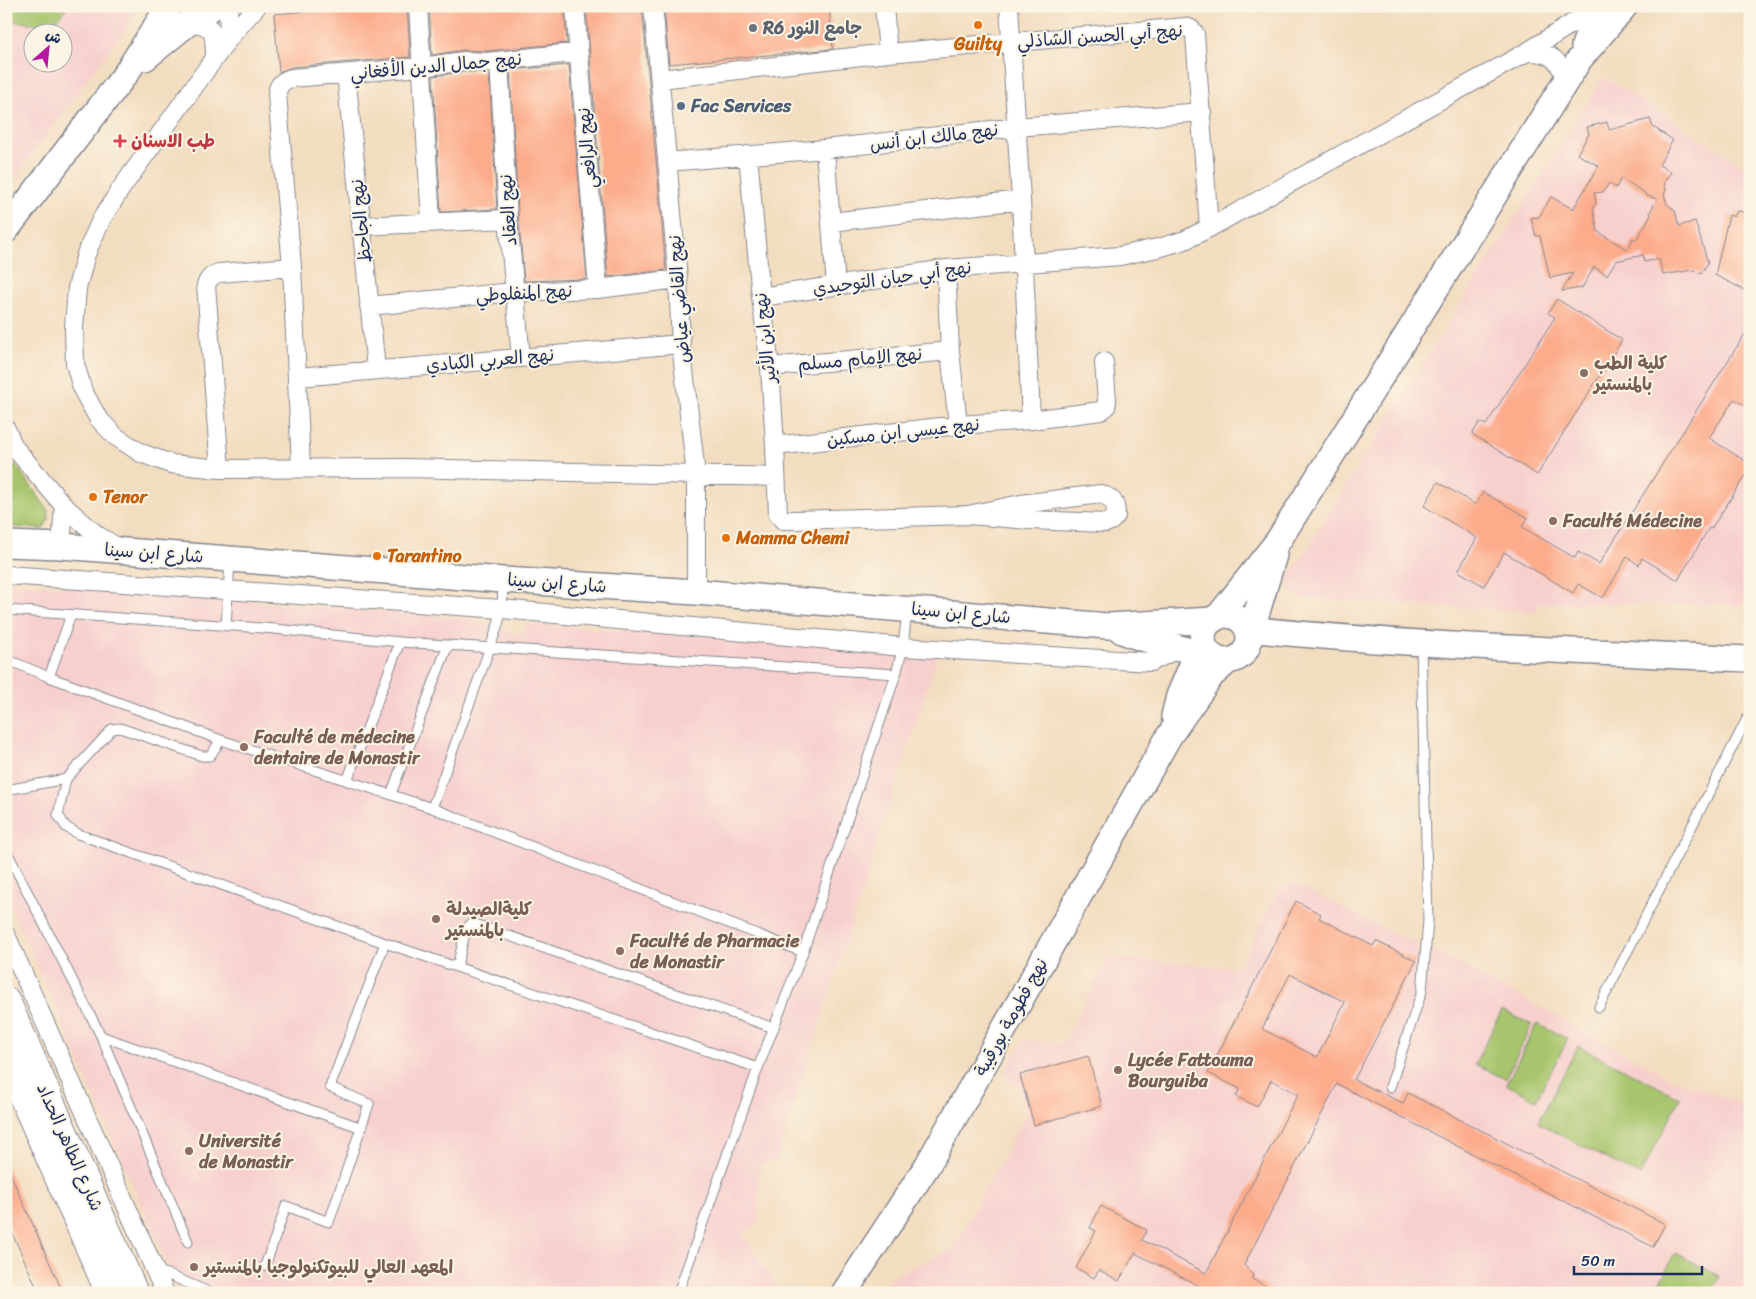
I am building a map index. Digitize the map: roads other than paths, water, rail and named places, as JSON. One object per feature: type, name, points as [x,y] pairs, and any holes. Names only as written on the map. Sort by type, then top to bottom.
[{"type":"main road","points":[[6,230],[127,72],[170,6]]},
{"type":"main road","points":[[127,72],[188,23],[214,6]]},
{"type":"main road","points":[[1108,626],[1142,638],[1219,640],[1257,612],[1278,541],[1566,83],[1579,60],[1598,6]]},
{"type":"main road","points":[[1579,60],[1625,6]]},
{"type":"main road","name":"شارع ابن سينا","points":[[6,544],[61,546],[503,580],[696,592],[1108,626]]},
{"type":"main road","points":[[1108,626],[1264,645],[1314,636],[1750,659]]},
{"type":"main road","name":"نهج فطومة بورقيبة","points":[[844,1293],[927,1166],[1169,736],[1211,676],[1219,640]]},
{"type":"main road","name":"شارع الطاهر الحداد","points":[[6,1001],[134,1293]]},
{"type":"main road","name":"شارع الطاهر الحداد","points":[[9,1071],[110,1293]]},
{"type":"street","points":[[228,6],[229,38]]},
{"type":"street","points":[[257,6],[229,38],[120,190],[101,220],[86,254],[77,288],[74,364],[83,391],[98,418],[115,436],[141,453],[171,464],[220,469],[407,468],[776,477]]},
{"type":"street","points":[[418,6],[431,222]]},
{"type":"street","name":"نهج الرافعي","points":[[575,6],[598,289]]},
{"type":"street","name":"نهج القاضي عياض","points":[[654,6],[678,279],[681,344],[696,475],[696,592]]},
{"type":"street","points":[[884,6],[888,53]]},
{"type":"street","points":[[1009,6],[1021,200],[1031,420]]},
{"type":"street","name":"نهج أبي حيان التوحيدي","points":[[761,297],[946,269],[1120,256],[1186,240],[1527,52],[1587,14],[1594,6]]},
{"type":"street","points":[[188,23],[201,23],[211,29],[216,38],[215,57]]},
{"type":"street","name":"نهج أبي الحسن الشاذلي","points":[[660,78],[888,53],[1186,27],[1195,34],[1209,228]]},
{"type":"street","points":[[1527,52],[1541,51],[1558,61],[1563,70],[1566,83]]},
{"type":"street","name":"نهج جمال الدين الأفغاني","points":[[292,267],[277,94],[280,85],[288,79],[464,61],[499,61],[579,54]]},
{"type":"street","name":"نهج العقاد","points":[[499,61],[508,219],[520,358]]},
{"type":"street","name":"نهج الجاحظ","points":[[346,74],[376,369]]},
{"type":"street","name":"نهج مالك ابن أنس","points":[[667,162],[825,149],[1017,127],[1202,112]]},
{"type":"street","points":[[825,149],[836,286]]},
{"type":"street","name":"نهج ابن الأثير","points":[[748,156],[761,297],[770,367],[776,446],[778,514],[783,520],[968,515]]},
{"type":"street","points":[[831,222],[1021,200]]},
{"type":"street","points":[[361,226],[508,219]]},
{"type":"street","points":[[220,469],[206,285],[213,275],[218,273],[292,267],[301,468]]},
{"type":"street","points":[[946,269],[950,351],[958,425]]},
{"type":"street","name":"نهج المنفلوطي","points":[[370,306],[514,292],[598,289],[678,279]]},
{"type":"street","name":"نهج العربي الكبادي","points":[[298,377],[681,344]]},
{"type":"street","name":"نهج الإمام مسلم","points":[[770,367],[950,351]]},
{"type":"street","name":"نهج عيسى ابن مسكين","points":[[776,446],[958,425],[1031,420],[1101,410],[1106,407],[1108,401],[1104,362]]},
{"type":"street","points":[[6,429],[14,447],[64,506],[96,535],[126,552]]},
{"type":"street","points":[[1101,494],[1112,499],[1116,505],[1116,516],[1106,522],[1029,520],[968,515],[1021,504],[1101,494]]},
{"type":"street","points":[[61,546],[64,506]]},
{"type":"street","points":[[6,575],[502,609],[903,647],[1142,662],[1151,662],[1219,640]]},
{"type":"street","points":[[6,935],[165,1293]]},
{"type":"lane","points":[[226,626],[230,559]]},
{"type":"lane","points":[[432,808],[502,609],[503,580]]},
{"type":"lane","points":[[678,1293],[758,1068],[803,952],[896,674],[903,647],[907,609]]},
{"type":"lane","points":[[6,610],[275,629],[489,649],[896,674]]},
{"type":"lane","points":[[49,677],[71,615]]},
{"type":"lane","points":[[347,781],[400,642]]},
{"type":"lane","points":[[1390,1087],[1422,991],[1427,944],[1421,643]]},
{"type":"lane","points":[[392,794],[448,645]]},
{"type":"lane","points":[[6,660],[221,740],[432,808],[803,952]]},
{"type":"lane","points":[[1599,1007],[1750,713]]},
{"type":"lane","points":[[221,740],[210,756],[202,756],[120,728],[112,729],[66,779],[58,815],[66,826],[78,834],[384,942],[758,1068]]},
{"type":"lane","points":[[6,790],[66,779]]},
{"type":"lane","points":[[6,850],[101,1036],[188,1242]]},
{"type":"lane","points":[[457,967],[466,929],[472,923],[774,1028]]},
{"type":"lane","points":[[265,1266],[286,1206],[329,1222],[369,1104],[330,1087],[384,942]]},
{"type":"lane","points":[[101,1036],[362,1128]]},
{"type":"lane","points":[[154,1269],[211,1293]]},
{"type":"place","name":"Guilty","points":[[978,25]]},
{"type":"place","name":"R6 جامع النور","points":[[753,28]]},
{"type":"place","name":"Fac Services","points":[[681,106]]},
{"type":"place","name":"طب الاسنان","points":[[120,141]]},
{"type":"place","name":"كلية الطب بالمنستير","points":[[1584,373]]},
{"type":"place","name":"Tenor","points":[[93,497]]},
{"type":"place","name":"Faculté Médecine","points":[[1553,521]]},
{"type":"place","name":"Mamma Chemi","points":[[726,538]]},
{"type":"place","name":"Tarantino","points":[[377,556]]},
{"type":"place","name":"Faculté de médecine dentaire de Monastir","points":[[244,747]]},
{"type":"place","name":"كليةالصيدلة بالمنستير","points":[[436,919]]},
{"type":"place","name":"Faculté de Pharmacie de Monastir","points":[[620,951]]},
{"type":"place","name":"Lycée Fattouma Bourguiba","points":[[1118,1070]]},
{"type":"place","name":"Université de Monastir","points":[[189,1151]]},
{"type":"place","name":"المعهد العالي للبيوتكنولوجيا بالمنستير","points":[[194,1267]]}]
